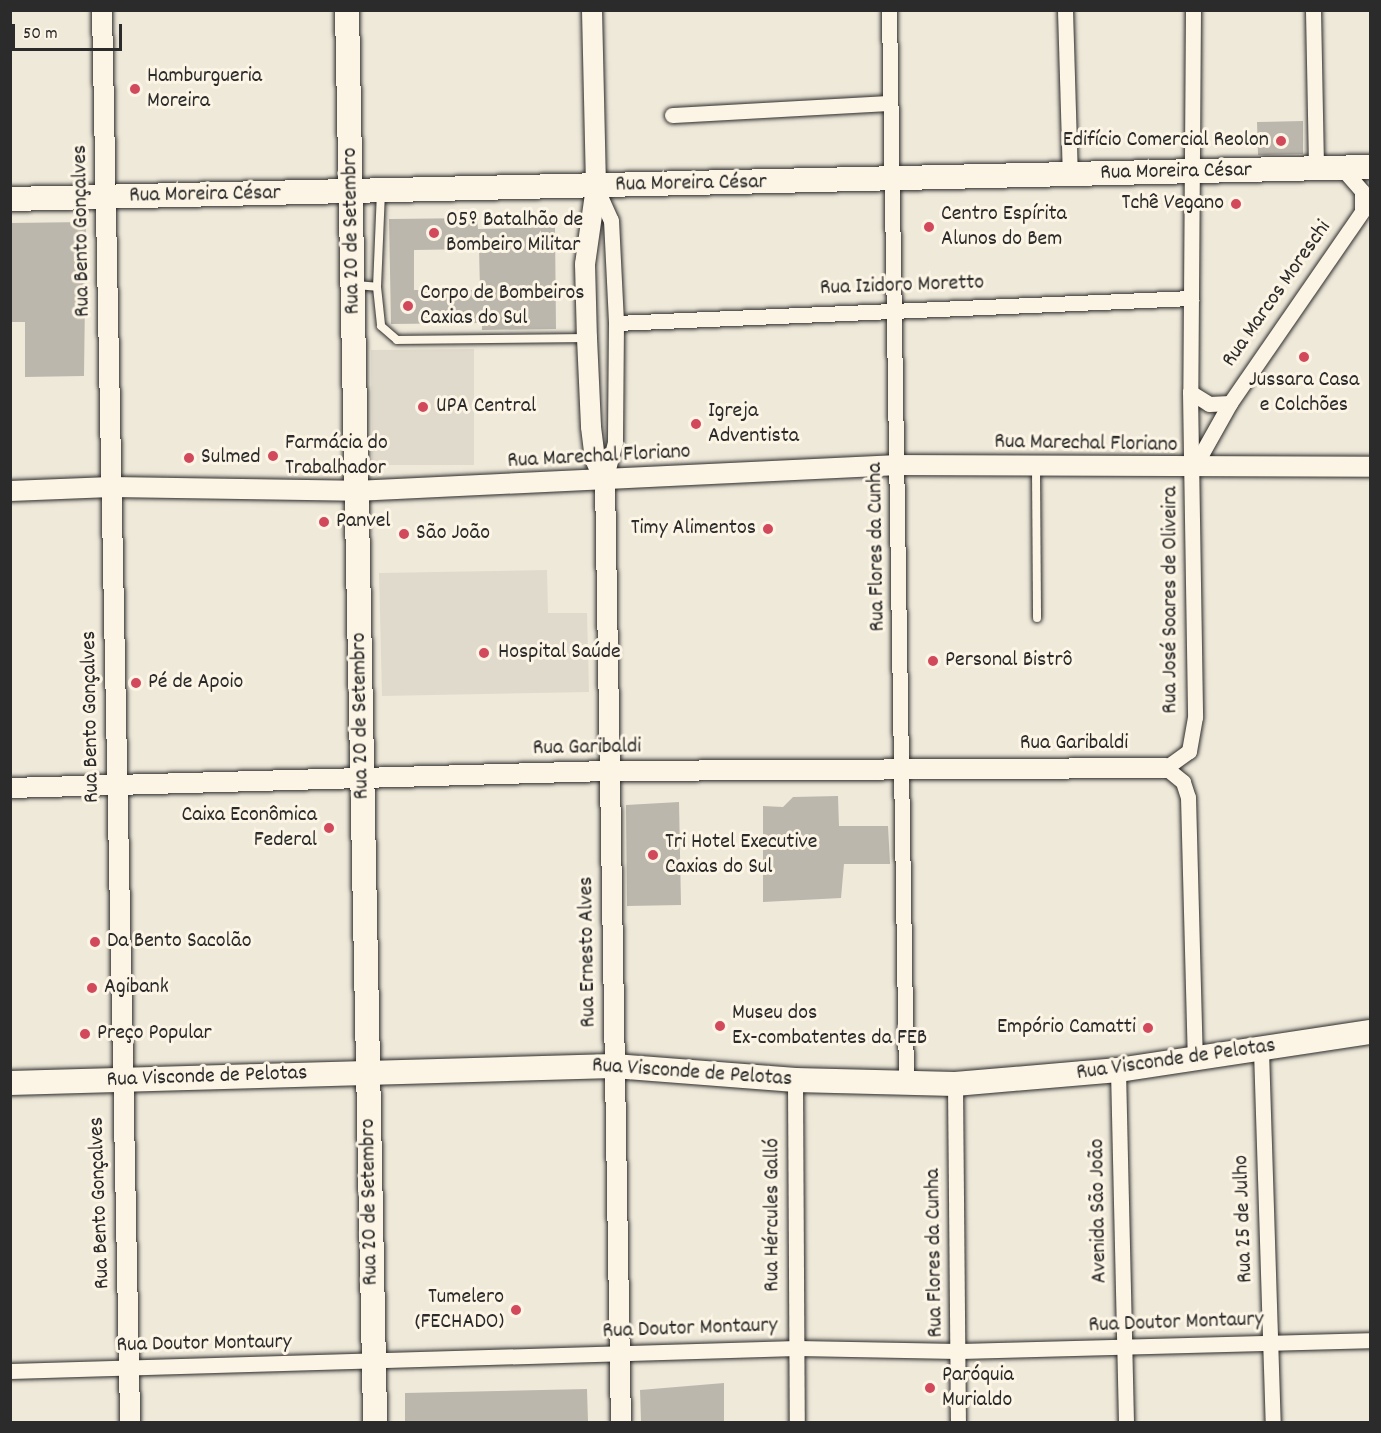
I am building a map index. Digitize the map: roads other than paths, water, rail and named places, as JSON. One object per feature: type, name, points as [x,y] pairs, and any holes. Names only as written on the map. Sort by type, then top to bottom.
[{"type":"main road","name":"Rua 20 de Setembro","points":[[347,10],[351,191],[365,286],[355,491],[363,779],[375,1422]]},
{"type":"main road","name":"Rua Moreira César","points":[[10,199],[1371,167]]},
{"type":"main road","name":"Rua Visconde de Pelotas","points":[[10,1083],[121,1082],[367,1070],[614,1066],[795,1080],[955,1084],[1118,1070],[1371,1032]]},
{"type":"street","name":"Rua Bento Gonçalves","points":[[102,10],[115,786],[130,1422]]},
{"type":"street","name":"Rua Ernesto Alves","points":[[592,10],[596,187],[585,264],[586,338],[595,459],[605,481]]},
{"type":"street","name":"Rua Flores da Cunha","points":[[889,10],[891,180],[896,307],[906,1083]]},
{"type":"street","points":[[1065,10],[1070,174]]},
{"type":"street","name":"Rua José Soares de Oliveira","points":[[1166,768],[1189,752],[1194,738],[1190,392],[1192,10]]},
{"type":"street","points":[[1313,10],[1316,169]]},
{"type":"street","points":[[672,114],[890,103]]},
{"type":"street","name":"Rua Marcos Moreschi","points":[[1192,469],[1230,403],[1366,206],[1362,191],[1342,168]]},
{"type":"street","name":"Rua Ernesto Alves","points":[[596,187],[611,220],[616,323],[615,442],[605,481],[608,771],[621,1422]]},
{"type":"street","name":"Rua Izidoro Moretto","points":[[616,323],[896,307],[1191,298]]},
{"type":"street","name":"Rua Marcos Moreschi","points":[[1190,392],[1209,404],[1230,403]]},
{"type":"street","name":"Rua Marechal Floriano","points":[[10,491],[111,487],[355,491],[605,481],[898,465],[1192,469],[1371,467]]},
{"type":"street","name":"Rua Garibaldi","points":[[10,788],[608,771],[902,767],[1166,768]]},
{"type":"street","points":[[1166,768],[1183,782],[1188,797],[1195,1059]]},
{"type":"street","name":"Rua 25 de Julho","points":[[1261,1050],[1273,1422]]},
{"type":"street","name":"Avenida São João","points":[[1118,1070],[1126,1422]]},
{"type":"street","name":"Rua Hércules Galló","points":[[795,1080],[797,1422]]},
{"type":"street","name":"Rua Flores da Cunha","points":[[955,1084],[958,1422]]},
{"type":"street","name":"Rua Doutor Montaury","points":[[10,1371],[620,1355],[797,1348],[958,1350],[1371,1340]]},
{"type":"lane","points":[[381,191],[365,286],[381,326],[397,340],[586,338]]},
{"type":"lane","points":[[1036,468],[1037,618]]},
{"type":"place","name":"Hamburgueria Moreira","points":[[135,89]]},
{"type":"place","name":"Edifício Comercial Reolon","points":[[1281,141]]},
{"type":"place","name":"Tchê Vegano","points":[[1236,204]]},
{"type":"place","name":"Centro Espírita Alunos do Bem","points":[[929,227]]},
{"type":"place","name":"05º Batalhão de Bombeiro Militar","points":[[434,233]]},
{"type":"place","name":"Corpo de Bombeiros Caxias do Sul","points":[[408,306]]},
{"type":"place","name":"Jussara Casa e Colchões","points":[[1304,357]]},
{"type":"place","name":"UPA Central","points":[[423,407]]},
{"type":"place","name":"Igreja Adventista","points":[[696,424]]},
{"type":"place","name":"Farmácia do Trabalhador","points":[[273,456]]},
{"type":"place","name":"Sulmed","points":[[189,458]]},
{"type":"place","name":"Panvel","points":[[324,522]]},
{"type":"place","name":"Timy Alimentos","points":[[768,529]]},
{"type":"place","name":"São João","points":[[404,534]]},
{"type":"place","name":"Hospital Saúde","points":[[484,653]]},
{"type":"place","name":"Personal Bistrô","points":[[933,661]]},
{"type":"place","name":"Pé de Apoio","points":[[136,683]]},
{"type":"place","name":"Caixa Econômica Federal","points":[[329,828]]},
{"type":"place","name":"Tri Hotel Executive Caxias do Sul","points":[[653,855]]},
{"type":"place","name":"Da Bento Sacolão","points":[[95,942]]},
{"type":"place","name":"Agibank","points":[[92,988]]},
{"type":"place","name":"Museu dos Ex-combatentes da FEB","points":[[720,1026]]},
{"type":"place","name":"Empório Camatti","points":[[1148,1028]]},
{"type":"place","name":"Preço Popular","points":[[85,1034]]},
{"type":"place","name":"Tumelero (FECHADO)","points":[[516,1310]]},
{"type":"place","name":"Paróquia Murialdo","points":[[930,1388]]}]
